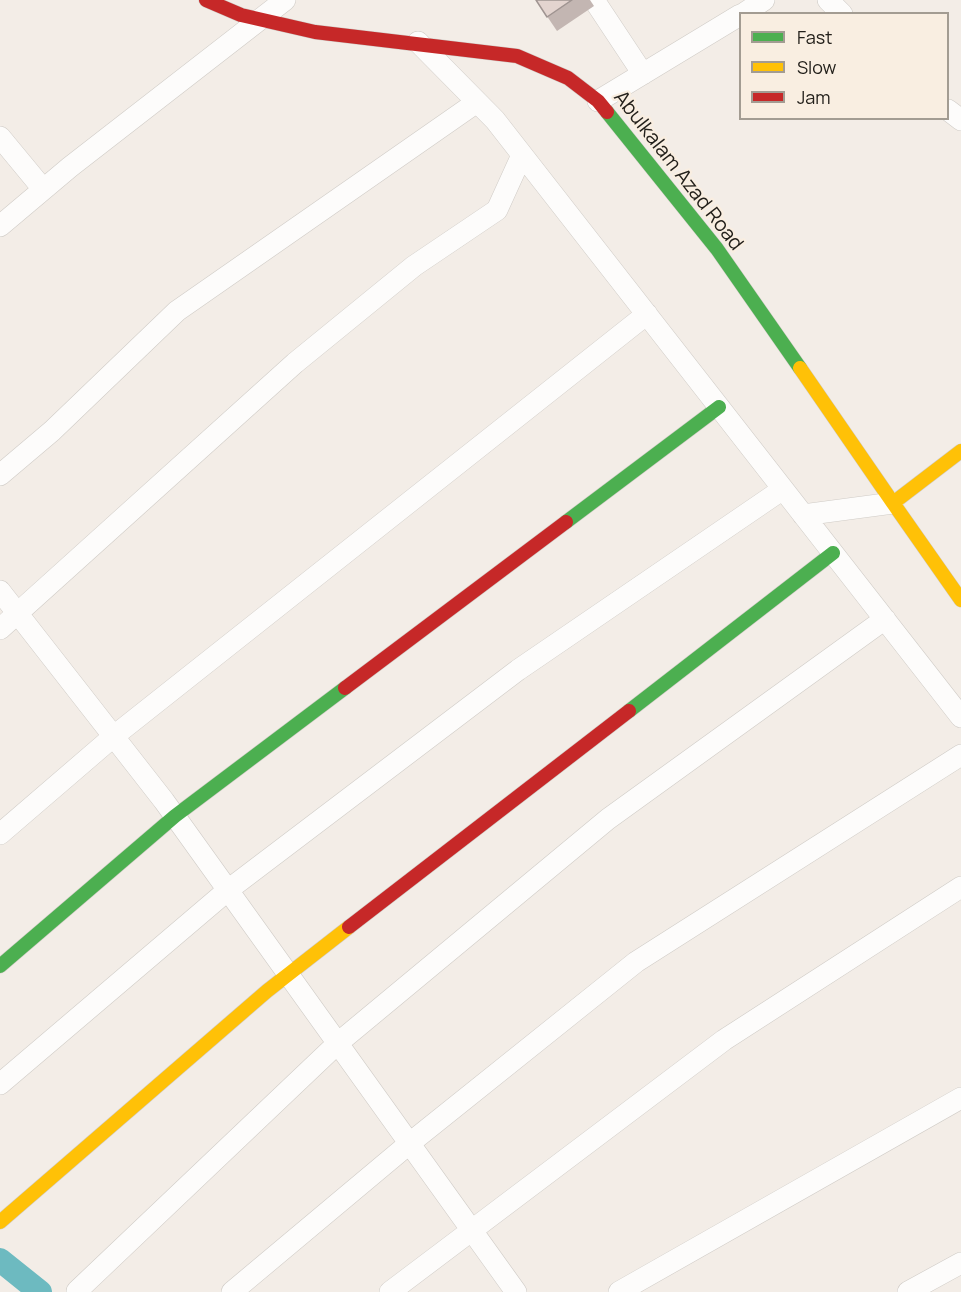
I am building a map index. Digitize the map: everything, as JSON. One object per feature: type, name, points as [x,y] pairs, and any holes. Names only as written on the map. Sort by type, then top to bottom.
[{"type":"street","name":"Abulkalam Azad Road","points":[[206,0],[241,15],[315,32],[418,42],[517,56],[568,78],[598,100],[717,249],[961,600]]},
{"type":"street","points":[[0,226],[43,189],[285,0]]},
{"type":"street","points":[[594,0],[644,74]]},
{"type":"street","points":[[745,12],[764,0]]},
{"type":"street","points":[[828,0],[840,12]]},
{"type":"street","points":[[598,100],[739,16]]},
{"type":"street","points":[[418,42],[477,102],[522,155],[961,717]]},
{"type":"street","points":[[0,475],[52,431],[177,311],[477,102]]},
{"type":"street","points":[[949,111],[961,120]]},
{"type":"street","points":[[0,137],[43,189]]},
{"type":"street","points":[[0,629],[295,363],[414,266],[497,210],[522,155]]},
{"type":"street","points":[[0,834],[114,736],[647,314]]},
{"type":"street","points":[[0,966],[175,816],[719,407]]},
{"type":"street","points":[[803,515],[893,503],[960,454]]},
{"type":"street","points":[[0,1084],[228,890],[518,670],[783,489]]},
{"type":"street","points":[[0,1222],[288,974],[833,553]]},
{"type":"street","points":[[0,591],[175,816],[516,1292]]},
{"type":"street","points":[[77,1291],[338,1043],[608,819],[885,620]]},
{"type":"street","points":[[232,1292],[410,1143],[636,962],[961,755]]},
{"type":"street","points":[[390,1292],[724,1040],[961,887]]},
{"type":"street","points":[[619,1292],[961,1098]]},
{"type":"street","points":[[908,1292],[961,1263]]},
{"type":"building","points":[[536,0],[572,0],[547,17]]},
{"type":"waterway","points":[[0,1260],[40,1292]]},
{"type":"traffic: fast","points":[[607,112],[717,249],[800,368]]},
{"type":"traffic: fast","points":[[566,522],[719,407]]},
{"type":"traffic: fast","points":[[629,711],[833,553]]},
{"type":"traffic: fast","points":[[0,966],[175,816],[345,688]]},
{"type":"traffic: slow","points":[[800,368],[893,503],[961,451]]},
{"type":"traffic: slow","points":[[893,503],[961,600]]},
{"type":"traffic: slow","points":[[0,1222],[267,991],[349,927]]},
{"type":"traffic: jam","points":[[206,0],[241,15],[315,32],[517,56],[568,78],[598,101],[607,112]]},
{"type":"traffic: jam","points":[[345,688],[566,522]]},
{"type":"traffic: jam","points":[[349,927],[629,711]]}]
